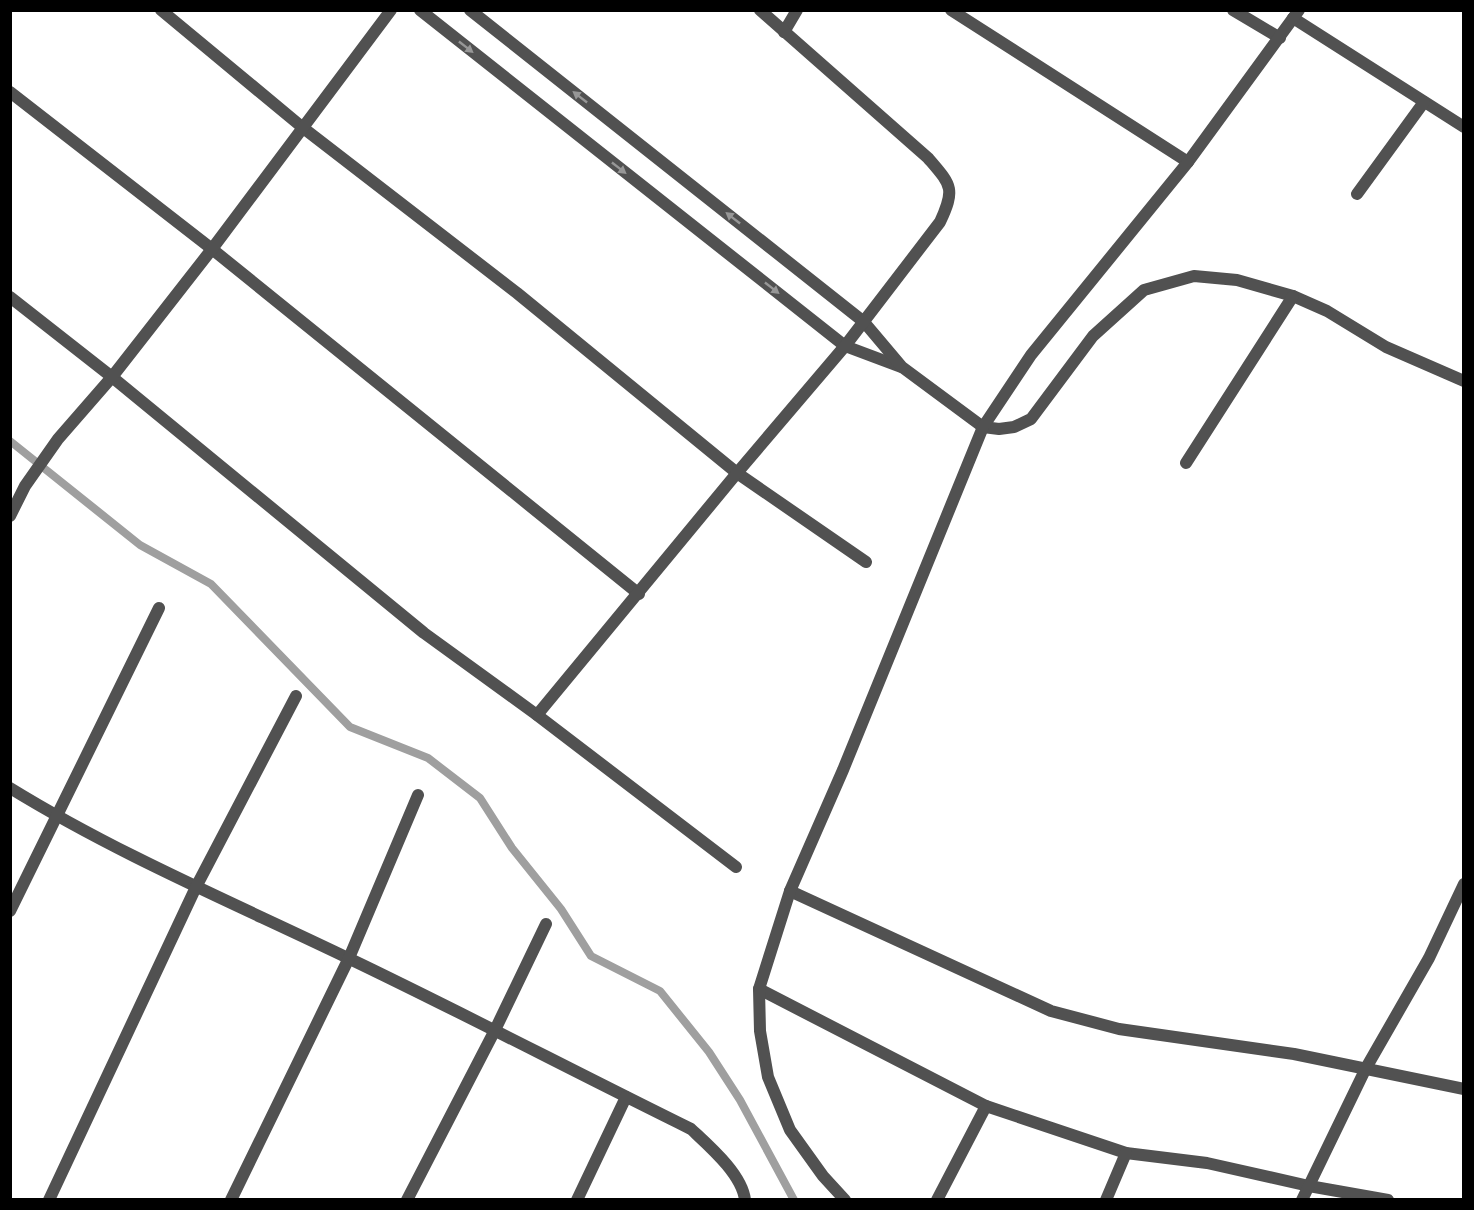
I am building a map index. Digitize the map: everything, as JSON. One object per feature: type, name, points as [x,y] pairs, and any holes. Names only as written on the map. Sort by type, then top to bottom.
[{"type":"street","points":[[161,10],[302,127],[517,293],[737,473],[866,562]]},
{"type":"street","points":[[10,516],[25,486],[58,439],[112,377],[212,249],[391,10]]},
{"type":"street","points":[[420,10],[845,346],[902,367]]},
{"type":"street","points":[[470,10],[864,322],[902,367],[983,427],[999,429],[1031,419],[1093,336],[1144,290],[1194,276],[1237,280],[1293,296],[1327,311],[1386,347],[1464,381]]},
{"type":"street","points":[[537,715],[845,346],[939,222],[950,201],[948,181],[928,158],[760,10]]},
{"type":"street","points":[[784,32],[797,10]]},
{"type":"street","points":[[951,10],[1188,162]]},
{"type":"street","points":[[1233,10],[1280,38]]},
{"type":"street","points":[[845,1200],[823,1176],[790,1130],[768,1077],[760,1031],[759,989],[790,891],[843,770],[983,427],[1031,355],[1188,162],[1296,14],[1464,127]]},
{"type":"street","points":[[10,92],[212,249],[639,594]]},
{"type":"street","points":[[1357,194],[1424,102]]},
{"type":"street","points":[[1186,463],[1293,296]]},
{"type":"street","points":[[10,297],[112,377],[424,633],[537,715],[736,867]]},
{"type":"street","points":[[10,911],[159,608]]},
{"type":"street","points":[[49,1200],[196,887],[296,696]]},
{"type":"street","points":[[10,788],[58,817],[196,887],[349,958],[691,1128],[717,1153],[733,1173],[745,1200]]},
{"type":"street","points":[[231,1200],[349,958],[418,795]]},
{"type":"street","points":[[1302,1200],[1366,1068],[1429,958],[1464,884]]},
{"type":"street","points":[[790,891],[1051,1011],[1119,1029],[1294,1054],[1464,1089]]},
{"type":"street","points":[[407,1200],[495,1030],[546,924]]},
{"type":"street","points":[[759,989],[986,1106],[1126,1153],[1207,1163],[1309,1186],[1388,1200]]},
{"type":"street","points":[[577,1200],[626,1097]]},
{"type":"street","points":[[937,1200],[986,1106]]},
{"type":"street","points":[[1106,1200],[1126,1153]]},
{"type":"waterway","points":[[10,441],[140,545],[211,584],[350,727],[428,758],[480,798],[512,848],[561,909],[591,956],[660,991],[709,1052],[740,1100],[794,1200]]}]
